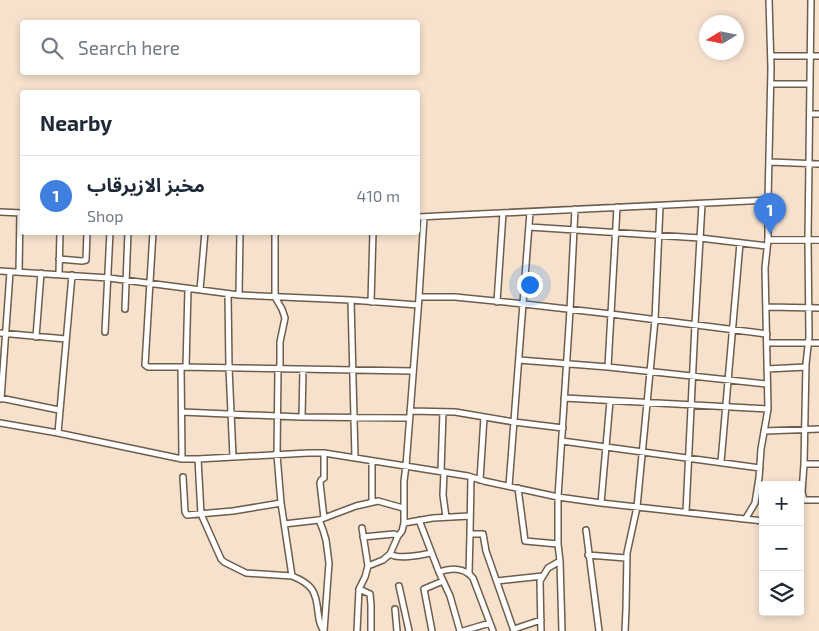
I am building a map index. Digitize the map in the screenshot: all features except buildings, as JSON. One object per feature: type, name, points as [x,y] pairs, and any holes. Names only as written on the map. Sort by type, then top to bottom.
[{"type":"street","points":[[746,518],[755,503],[768,409],[765,268],[770,162],[771,56],[769,0]]},
{"type":"street","points":[[803,481],[808,343],[811,0]]},
{"type":"street","points":[[771,56],[819,56]]},
{"type":"street","points":[[771,84],[810,84]]},
{"type":"street","points":[[810,114],[819,114]]},
{"type":"street","points":[[770,162],[819,164]]},
{"type":"street","points":[[368,566],[383,560],[390,554],[404,523],[404,481],[419,297],[421,217],[768,200]]},
{"type":"street","points":[[686,512],[694,324],[702,204]]},
{"type":"street","points":[[624,631],[626,558],[637,507],[655,320],[660,206]]},
{"type":"street","points":[[608,367],[617,207]]},
{"type":"street","points":[[562,631],[558,496],[575,209]]},
{"type":"street","points":[[0,212],[20,213]]},
{"type":"street","points":[[509,486],[530,212]]},
{"type":"street","points":[[497,302],[503,213]]},
{"type":"street","points":[[529,227],[740,242],[767,243],[819,240]]},
{"type":"street","points":[[20,272],[21,235]]},
{"type":"street","points":[[59,274],[60,235]]},
{"type":"street","points":[[59,259],[86,260],[87,235]]},
{"type":"street","points":[[105,332],[110,235]]},
{"type":"street","points":[[125,310],[128,235]]},
{"type":"street","points":[[153,235],[145,365],[148,367],[413,371]]},
{"type":"street","points":[[200,290],[205,235]]},
{"type":"street","points":[[239,295],[240,235]]},
{"type":"street","points":[[275,235],[275,297],[285,318],[280,342],[280,365],[278,368],[277,455],[281,503],[292,576]]},
{"type":"street","points":[[371,302],[373,235]]},
{"type":"street","points":[[721,462],[740,242]]},
{"type":"street","points":[[0,271],[149,282],[239,295],[418,305]]},
{"type":"street","points":[[10,272],[3,333],[0,399],[59,410]]},
{"type":"street","points":[[36,337],[41,273]]},
{"type":"street","points":[[58,433],[72,275]]},
{"type":"street","points":[[182,459],[182,412],[188,289]]},
{"type":"street","points":[[228,294],[230,414],[233,457]]},
{"type":"street","points":[[419,297],[455,297],[524,304],[767,334]]},
{"type":"street","points":[[351,300],[355,458]]},
{"type":"street","points":[[767,307],[819,308]]},
{"type":"street","points":[[3,333],[66,339]]},
{"type":"street","points":[[767,343],[819,343]]},
{"type":"street","points":[[519,360],[567,363],[768,384]]},
{"type":"street","points":[[767,369],[806,367]]},
{"type":"street","points":[[302,369],[302,418]]},
{"type":"street","points":[[564,398],[768,409]]},
{"type":"street","points":[[601,503],[610,400]]},
{"type":"street","points":[[410,411],[455,412],[562,428]]},
{"type":"street","points":[[182,412],[302,418],[410,418]]},
{"type":"street","points":[[443,412],[443,495],[446,517]]},
{"type":"street","points":[[480,480],[484,417]]},
{"type":"street","points":[[0,423],[182,459],[324,453],[471,477],[518,488],[601,503],[759,520]]},
{"type":"street","points":[[764,431],[819,429]]},
{"type":"street","points":[[562,441],[760,468]]},
{"type":"street","points":[[324,453],[324,478],[320,483],[321,519],[330,564],[324,631]]},
{"type":"street","points":[[198,459],[201,514],[221,558],[226,563],[246,574],[292,576],[307,584],[315,594],[319,620],[324,631]]},
{"type":"street","points":[[372,461],[372,501]]},
{"type":"street","points":[[804,464],[819,464]]},
{"type":"street","points":[[183,477],[186,514],[233,511],[281,503]]},
{"type":"street","points":[[469,574],[471,477]]},
{"type":"street","points":[[518,488],[525,541],[558,544]]},
{"type":"street","points":[[284,524],[321,519],[346,509],[378,500],[404,508]]},
{"type":"street","points":[[804,500],[819,500]]},
{"type":"street","points":[[404,523],[446,517],[470,516]]},
{"type":"street","points":[[419,520],[452,602],[461,631],[490,624]]},
{"type":"street","points":[[357,631],[359,590],[368,566],[362,528]]},
{"type":"street","points":[[586,530],[599,631]]},
{"type":"street","points":[[363,537],[394,534],[398,536]]},
{"type":"street","points":[[470,534],[483,534],[486,551],[514,630],[540,620]]},
{"type":"street","points":[[390,554],[400,557],[431,553]]},
{"type":"street","points":[[588,554],[626,558]]},
{"type":"street","points":[[541,631],[540,584],[548,568],[560,561]]},
{"type":"street","points":[[439,572],[451,568],[469,574],[475,581],[493,631]]},
{"type":"street","points":[[497,581],[543,576]]},
{"type":"street","points":[[432,631],[424,589],[443,580]]},
{"type":"street","points":[[400,586],[409,631]]},
{"type":"street","points":[[359,590],[370,594],[372,610],[371,631]]},
{"type":"street","points":[[395,608],[397,631]]},
{"type":"place","name":"مخبز الازيرقاب","points":[[770,234]]}]
